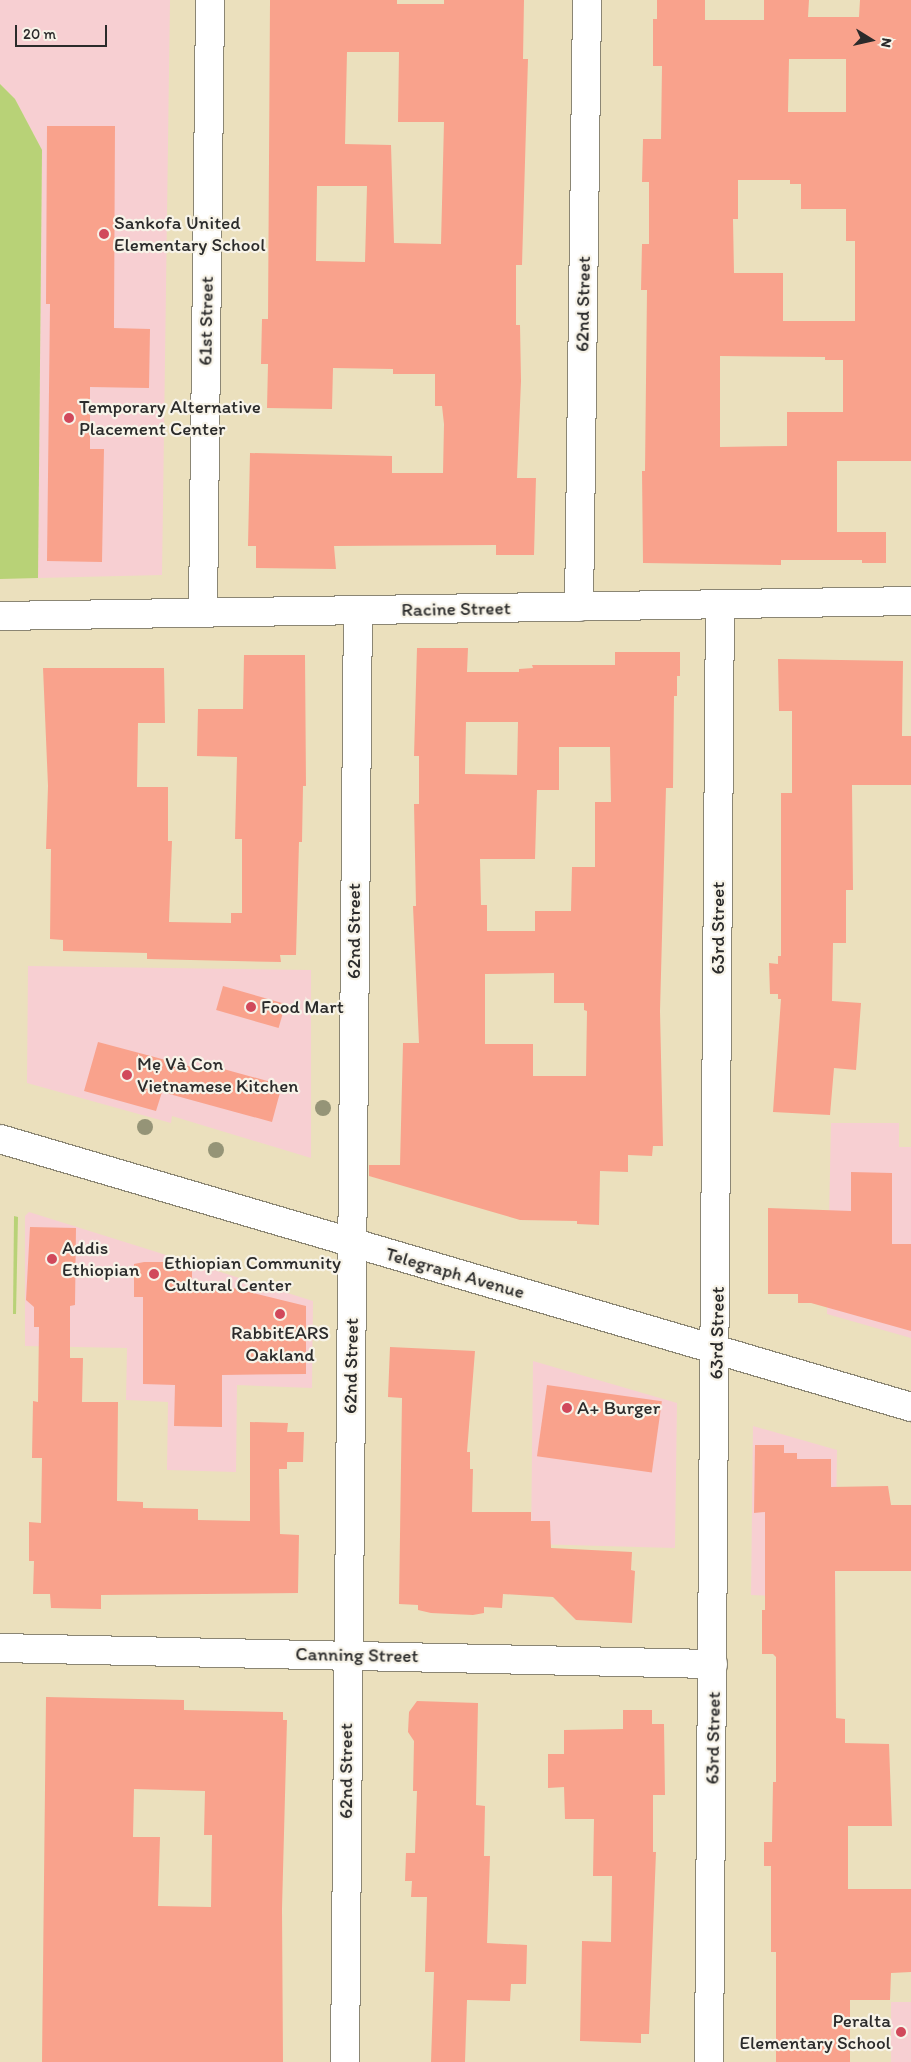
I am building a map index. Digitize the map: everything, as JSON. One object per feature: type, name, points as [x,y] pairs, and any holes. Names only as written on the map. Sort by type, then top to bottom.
[{"type":"street","name":"61st Street","points":[[203,612],[210,0]]},
{"type":"street","name":"62nd Street","points":[[579,607],[587,0]]},
{"type":"street","name":"Racine Street","points":[[0,616],[911,601]]},
{"type":"street","name":"63rd Street","points":[[710,2062],[720,605]]},
{"type":"street","name":"62nd Street","points":[[345,2062],[358,610]]},
{"type":"street","name":"Telegraph Avenue","points":[[0,1139],[911,1407]]},
{"type":"street","name":"Canning Street","points":[[0,1648],[713,1664]]},
{"type":"shaded area","name":"Sankofa United Elementary School","points":[[0,0],[170,0],[162,575],[38,578],[42,150],[15,99],[0,84]]},
{"type":"shaded area","points":[[28,966],[311,970],[311,1158],[172,1116],[171,1123],[27,1083]]},
{"type":"shaded area","points":[[831,1123],[899,1123],[899,1147],[911,1147],[911,1338],[827,1314]]},
{"type":"shaded area","points":[[29,1212],[313,1301],[312,1388],[237,1385],[236,1472],[167,1470],[168,1402],[126,1400],[127,1348],[25,1346],[25,1216]]},
{"type":"shaded area","points":[[533,1361],[677,1403],[675,1548],[531,1544]]},
{"type":"shaded area","points":[[753,1426],[837,1450],[835,1598],[751,1595]]},
{"type":"shaded area","name":"Peralta Elementary School","points":[[891,2002],[911,2002],[911,2062],[891,2062]]},
{"type":"green space","points":[[0,84],[15,99],[42,150],[38,578],[0,579]]},
{"type":"green space","points":[[14,1216],[18,1217],[16,1314],[13,1314]]},
{"type":"building","points":[[270,0],[397,0],[397,4],[444,4],[444,0],[524,0],[523,59],[528,59],[522,265],[516,265],[516,325],[520,325],[521,381],[517,478],[536,478],[534,555],[496,555],[496,545],[334,546],[336,569],[256,568],[256,546],[248,546],[250,453],[392,456],[392,473],[443,473],[444,424],[442,406],[435,406],[435,374],[393,374],[393,369],[333,368],[332,409],[267,408],[268,364],[261,364],[262,319],[268,319]],"holes":[[[347,52],[399,52],[398,122],[444,122],[441,244],[394,243],[391,145],[345,144]],[[317,186],[367,186],[365,262],[316,261]]]},
{"type":"building","points":[[657,0],[705,0],[705,20],[764,20],[764,0],[809,0],[808,17],[859,17],[860,0],[911,0],[911,461],[837,461],[837,532],[886,532],[886,563],[862,563],[862,560],[781,560],[781,565],[643,563],[642,471],[645,471],[647,290],[641,290],[642,244],[649,244],[649,182],[642,182],[643,139],[661,139],[662,66],[653,66],[653,19],[657,19]],"holes":[[[789,59],[846,59],[846,112],[788,112]],[[738,180],[790,180],[790,184],[801,184],[801,209],[846,209],[846,241],[855,241],[855,321],[783,321],[783,273],[734,273],[733,219],[738,219]],[[720,356],[825,357],[825,360],[843,360],[843,412],[787,412],[787,446],[720,447]]]},
{"type":"building","points":[[47,126],[115,126],[114,328],[150,329],[149,388],[90,387],[90,449],[104,449],[102,562],[47,561],[50,304],[46,304]]},
{"type":"building","points":[[417,648],[468,648],[467,672],[519,672],[519,669],[533,668],[532,665],[615,665],[615,652],[680,652],[680,676],[677,676],[677,696],[674,696],[673,788],[666,788],[660,1011],[663,1146],[653,1146],[652,1156],[628,1155],[628,1172],[600,1171],[599,1225],[577,1224],[577,1221],[520,1220],[369,1176],[369,1165],[400,1165],[403,1043],[419,1043],[413,906],[416,906],[414,804],[419,804],[419,756],[414,756]],"holes":[[[466,722],[518,722],[517,775],[465,774]],[[559,747],[610,747],[611,802],[595,802],[595,867],[572,867],[571,911],[535,911],[535,931],[487,931],[487,905],[481,905],[480,859],[535,859],[537,790],[559,790]],[[554,973],[554,1003],[584,1003],[584,1010],[587,1011],[586,1076],[533,1076],[533,1044],[485,1044],[485,974]]]},
{"type":"building","points":[[244,655],[305,655],[306,786],[303,786],[302,842],[299,842],[296,955],[280,955],[281,962],[147,959],[147,953],[63,951],[63,940],[50,939],[51,849],[46,849],[48,786],[43,668],[164,668],[165,723],[138,723],[137,787],[168,787],[168,841],[172,841],[169,922],[231,923],[231,913],[242,913],[242,839],[235,839],[237,757],[197,756],[198,709],[243,709]]},
{"type":"building","points":[[778,659],[903,661],[902,736],[911,736],[911,785],[852,785],[853,890],[846,890],[846,943],[833,943],[832,1001],[861,1003],[856,1070],[834,1068],[830,1115],[773,1112],[781,999],[778,999],[778,994],[770,994],[769,963],[778,964],[778,956],[781,956],[781,793],[792,793],[792,711],[779,711]]},
{"type":"building","name":"Food Mart","points":[[223,986],[285,1004],[279,1028],[216,1010]]},
{"type":"building","points":[[98,1042],[207,1071],[209,1065],[282,1085],[272,1122],[162,1092],[156,1111],[84,1091]]},
{"type":"building","points":[[851,1172],[892,1173],[892,1244],[911,1244],[911,1331],[811,1303],[798,1303],[798,1294],[768,1294],[768,1208],[851,1211]]},
{"type":"building","points":[[30,1227],[76,1228],[75,1305],[70,1306],[70,1358],[83,1358],[82,1402],[118,1402],[117,1501],[143,1502],[143,1508],[198,1509],[198,1520],[250,1521],[250,1422],[288,1423],[287,1432],[304,1432],[303,1462],[287,1462],[287,1469],[279,1469],[280,1534],[299,1535],[298,1593],[101,1595],[101,1609],[51,1608],[50,1594],[33,1594],[34,1561],[29,1561],[29,1522],[41,1523],[42,1458],[32,1458],[33,1401],[38,1402],[39,1327],[34,1327],[34,1307],[26,1300]]},
{"type":"building","points":[[170,1262],[169,1269],[192,1270],[192,1286],[225,1286],[306,1306],[306,1374],[222,1375],[222,1427],[174,1426],[175,1385],[143,1384],[143,1297],[134,1297],[134,1264]]},
{"type":"building","points":[[390,1347],[475,1351],[467,1452],[470,1452],[470,1469],[473,1469],[472,1512],[531,1512],[531,1521],[550,1521],[551,1548],[632,1552],[631,1570],[635,1571],[632,1623],[576,1620],[553,1597],[503,1594],[502,1608],[484,1607],[484,1613],[473,1615],[431,1613],[418,1610],[418,1605],[399,1604],[402,1398],[388,1397]]},
{"type":"building","points":[[547,1385],[662,1401],[652,1472],[537,1456]]},
{"type":"building","points":[[755,1445],[784,1445],[784,1453],[797,1453],[797,1459],[831,1459],[831,1487],[888,1486],[891,1505],[911,1505],[911,1571],[835,1571],[836,1718],[845,1719],[845,1743],[889,1744],[892,1826],[848,1826],[848,1889],[911,1889],[911,1972],[891,1973],[890,2000],[850,2000],[850,2062],[776,2062],[776,1952],[771,1952],[771,1866],[764,1866],[764,1842],[772,1842],[773,1782],[776,1782],[776,1657],[773,1654],[762,1654],[762,1610],[765,1610],[765,1512],[754,1513]]},
{"type":"building","points":[[46,1697],[184,1700],[184,1710],[283,1712],[283,1720],[287,1720],[282,1909],[283,2062],[42,2062]],"holes":[[[134,1789],[205,1791],[204,1835],[212,1835],[211,1907],[158,1906],[160,1837],[133,1837]]]},
{"type":"building","points":[[417,1701],[478,1703],[476,1805],[485,1806],[484,1856],[490,1856],[487,1943],[527,1945],[526,1984],[511,1984],[510,2001],[467,2000],[465,2062],[431,2062],[434,1972],[425,1972],[427,1897],[411,1897],[412,1881],[405,1881],[406,1853],[415,1853],[417,1791],[413,1791],[414,1741],[408,1732],[409,1712]]},
{"type":"building","points":[[623,1710],[652,1710],[652,1724],[664,1724],[665,1795],[653,1795],[653,1852],[656,1852],[649,2034],[641,2034],[641,2043],[580,2041],[582,1941],[611,1942],[612,1876],[593,1876],[594,1819],[565,1819],[564,1787],[548,1788],[548,1754],[564,1754],[564,1730],[623,1729]]},
{"type":"place","name":"Sankofa United Elementary School","points":[[104,234]]},
{"type":"place","name":"Temporary Alternative Placement Center","points":[[69,418]]},
{"type":"place","name":"Food Mart","points":[[251,1007]]},
{"type":"place","name":"Mẹ Và Con Vietnamese Kitchen","points":[[127,1075]]},
{"type":"place","name":"Addis Ethiopian","points":[[52,1259]]},
{"type":"place","name":"Ethiopian Community Cultural Center","points":[[154,1274]]},
{"type":"place","name":"RabbitEARS Oakland","points":[[280,1314]]},
{"type":"place","name":"A+ Burger","points":[[567,1408]]},
{"type":"place","name":"Peralta Elementary School","points":[[901,2032]]}]
